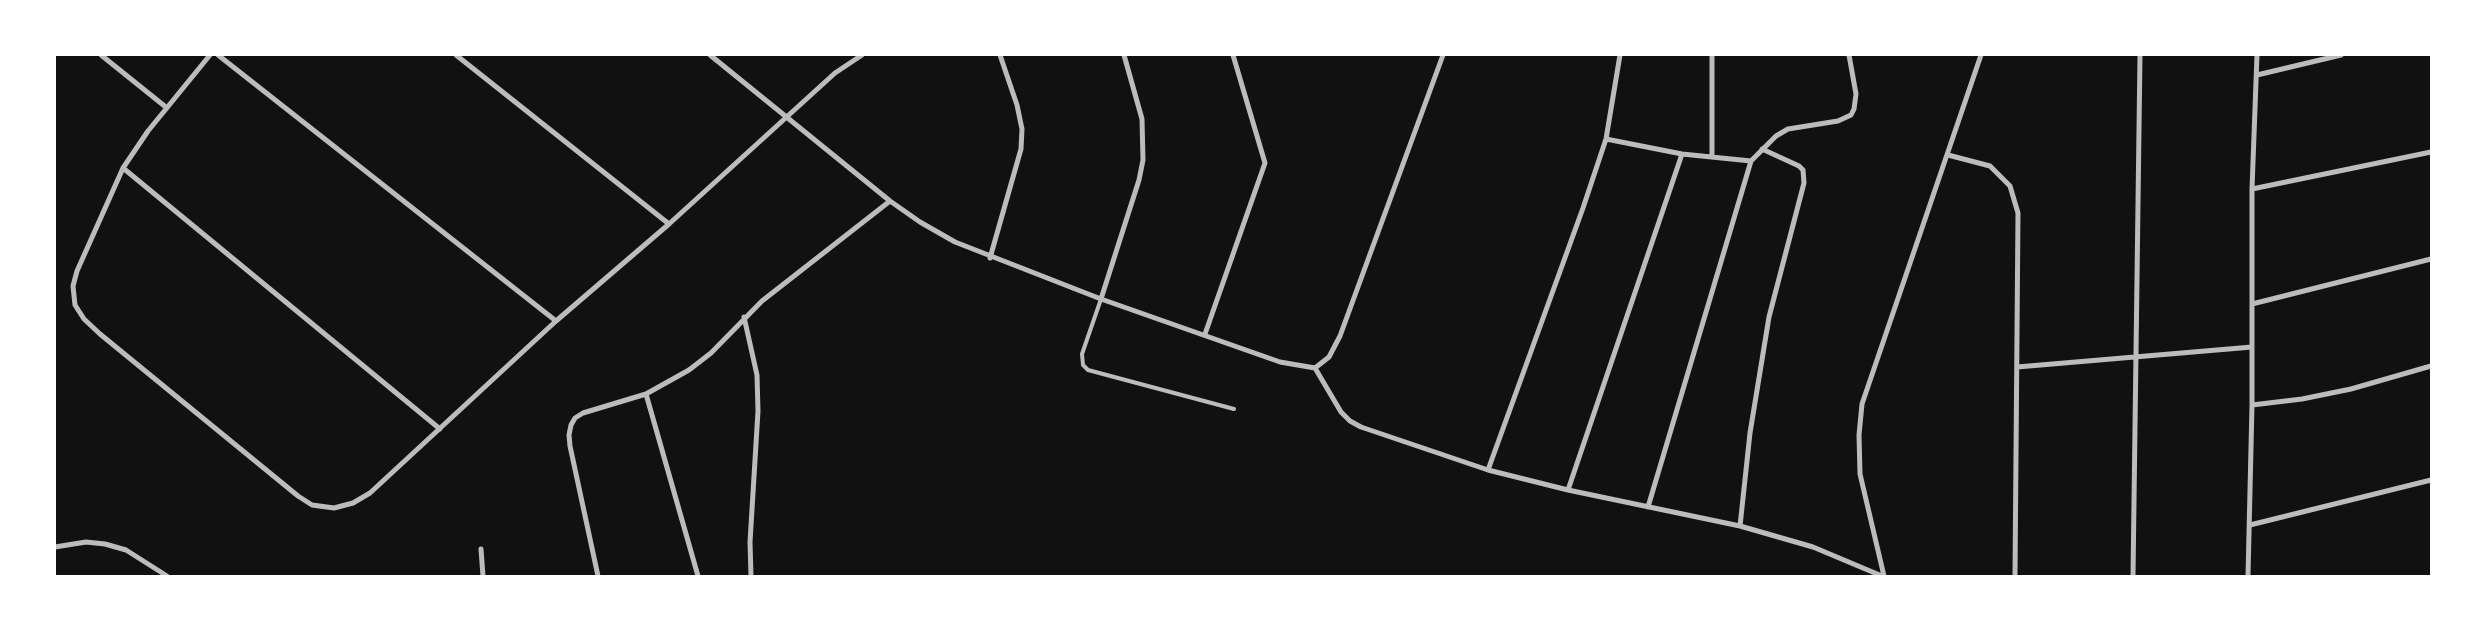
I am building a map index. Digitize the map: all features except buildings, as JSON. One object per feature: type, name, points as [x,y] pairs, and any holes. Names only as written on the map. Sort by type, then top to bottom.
[{"type":"street","points":[[101,55],[167,108]]},
{"type":"street","points":[[210,55],[167,108],[123,168],[77,271],[73,286],[75,305],[84,319],[108,341],[312,505],[334,508],[353,502],[370,493],[556,321],[788,118],[835,73],[862,55]]},
{"type":"street","points":[[218,55],[556,321]]},
{"type":"street","points":[[456,55],[668,224]]},
{"type":"street","points":[[710,55],[890,201],[920,222],[955,242],[990,258],[1101,299],[1205,334],[1280,362],[1315,368],[1329,357],[1340,336],[1441,55]]},
{"type":"street","points":[[990,258],[1021,149],[1022,129],[1017,105],[1000,55]]},
{"type":"street","points":[[1101,299],[1139,180],[1143,160],[1142,119],[1124,55]]},
{"type":"street","points":[[1205,334],[1265,162],[1234,55]]},
{"type":"street","points":[[1488,470],[1584,208],[1606,139],[1620,55]]},
{"type":"street","points":[[1712,55],[1712,157]]},
{"type":"street","points":[[1648,507],[1752,161],[1776,136],[1788,129],[1838,121],[1851,115],[1854,109],[1856,94],[1849,55]]},
{"type":"street","points":[[1883,576],[1860,474],[1859,435],[1862,404],[1981,55]]},
{"type":"street","points":[[2133,576],[2140,55]]},
{"type":"street","points":[[2248,576],[2252,405],[2252,188],[2257,55]]},
{"type":"street","points":[[2257,75],[2341,55]]},
{"type":"street","points":[[1606,139],[1682,154],[1752,161]]},
{"type":"street","points":[[1740,526],[1750,433],[1769,317],[1804,183],[1803,170],[1800,166],[1762,149]]},
{"type":"street","points":[[2252,188],[2431,152]]},
{"type":"street","points":[[1568,490],[1682,154]]},
{"type":"street","points":[[1948,156],[1990,166],[2005,179],[2014,193],[2018,213],[2015,576]]},
{"type":"street","points":[[123,168],[440,429]]},
{"type":"street","points":[[598,576],[570,446],[571,425],[583,413],[646,394],[689,370],[711,353],[744,317],[785,281],[890,201]]},
{"type":"street","points":[[2252,304],[2431,259]]},
{"type":"street","points":[[744,317],[757,375],[758,411],[750,542],[751,576]]},
{"type":"street","points":[[2017,367],[2252,347]]},
{"type":"street","points":[[2252,405],[2302,399],[2351,389],[2431,366]]},
{"type":"street","points":[[1315,368],[1331,397],[1350,421],[1488,470],[1568,490],[1740,526],[1813,547],[1883,576]]},
{"type":"street","points":[[646,394],[698,576]]},
{"type":"street","points":[[2250,525],[2431,480]]},
{"type":"street","points":[[55,547],[86,542],[105,544],[126,550],[167,576]]},
{"type":"street","points":[[481,549],[483,576]]},
{"type":"lane","points":[[1101,299],[1082,354],[1083,365],[1088,370],[1234,409]]}]
